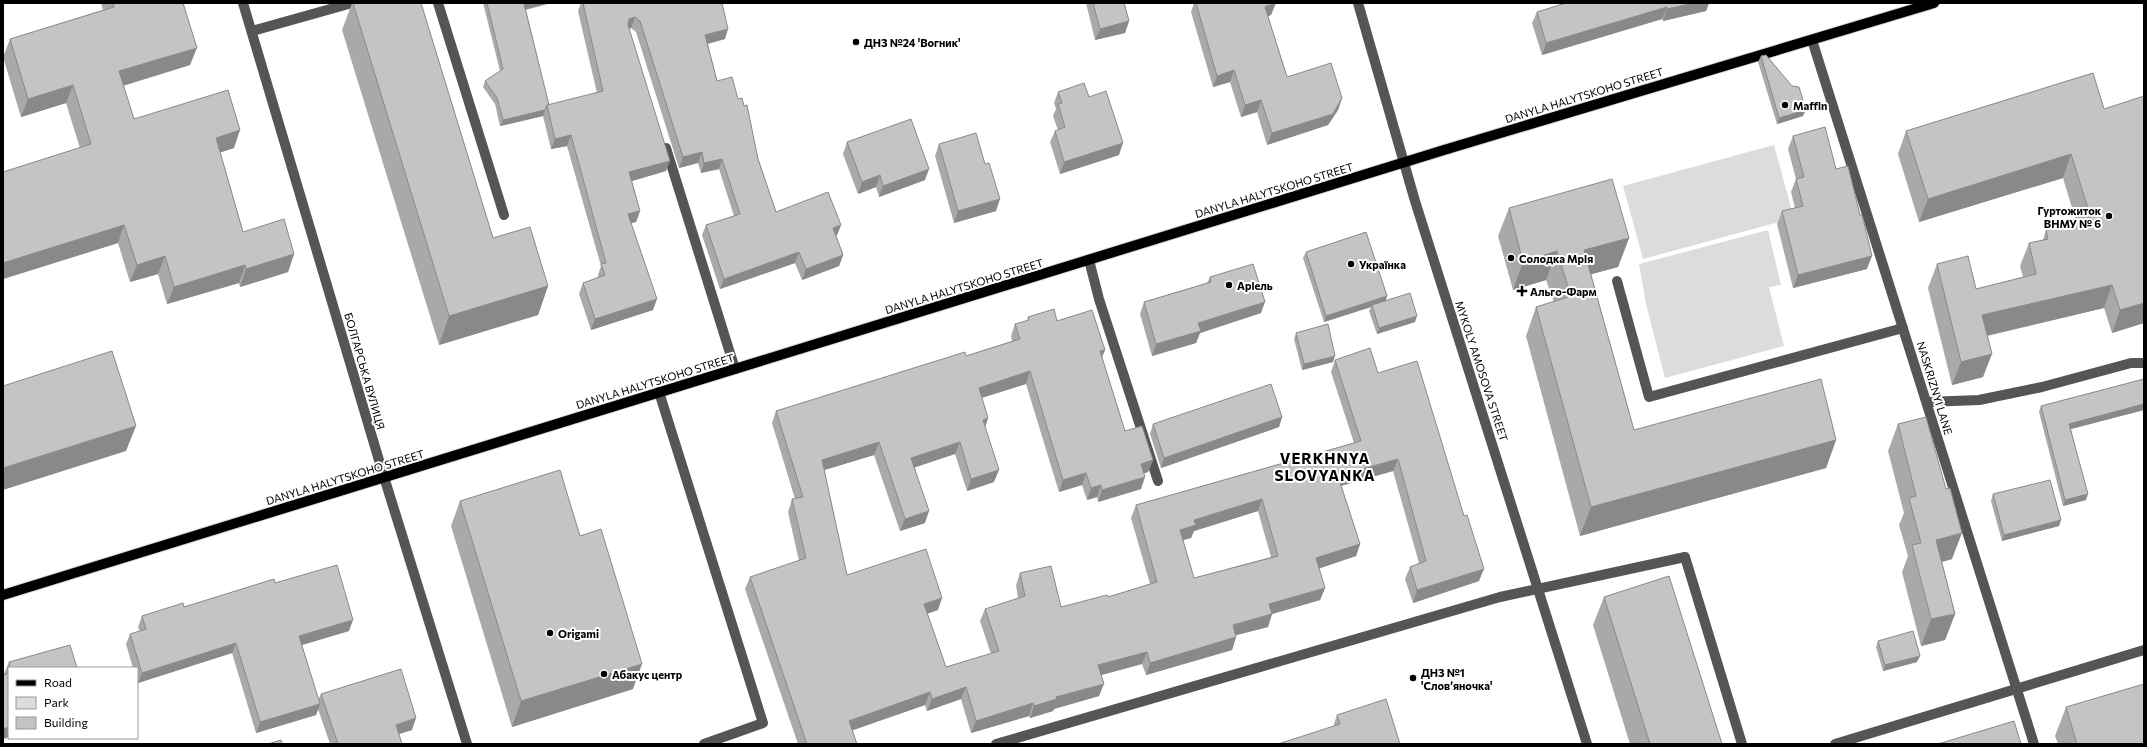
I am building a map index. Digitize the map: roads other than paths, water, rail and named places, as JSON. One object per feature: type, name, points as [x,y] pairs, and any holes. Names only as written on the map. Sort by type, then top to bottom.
[{"type":"main road","name":"DANYLA HALYTSKOHO STREET","points":[[3,595],[1405,162],[1934,3]]},
{"type":"street","name":"БОЛГАРСЬКА ВУЛИЦЯ","points":[[243,3],[384,478],[467,744]]},
{"type":"street","points":[[252,31],[352,3]]},
{"type":"street","points":[[438,3],[504,216]]},
{"type":"street","name":"MYKOLY AMOSOVA STREET","points":[[1358,3],[1418,208],[1587,744]]},
{"type":"street","name":"NASKRIZNYI LANE","points":[[1812,40],[2034,744]]},
{"type":"street","points":[[663,140],[735,369]]},
{"type":"street","points":[[1089,260],[1099,299],[1158,481]]},
{"type":"street","points":[[1618,281],[1649,397],[1903,328]]},
{"type":"street","points":[[1926,402],[1979,400],[2042,387],[2131,363],[2144,363]]},
{"type":"street","points":[[659,392],[763,724],[704,744]]},
{"type":"street","points":[[996,744],[1492,599],[1686,557],[1742,744]]},
{"type":"street","points":[[1835,744],[2144,650]]},
{"type":"place","name":"ДНЗ №24 'Вогник'","points":[[856,42]]},
{"type":"place","name":"Maffin","points":[[1785,105]]},
{"type":"place","name":"Гуртожиток ВНМУ № 6","points":[[2109,216]]},
{"type":"place","name":"Солодка Мрія","points":[[1511,258]]},
{"type":"place","name":"Українка","points":[[1351,264]]},
{"type":"place","name":"Аріель","points":[[1229,285]]},
{"type":"place","name":"Альго-Фарм","points":[[1522,291]]},
{"type":"place","name":"Origami","points":[[550,633]]},
{"type":"place","name":"Абакус центр","points":[[604,674]]},
{"type":"place","name":"ДНЗ №1 'Слов’яночка'","points":[[1413,678]]},
{"type":"district","name":"VERKHNYA SLOVYANKA","points":[[1325,466]]}]
